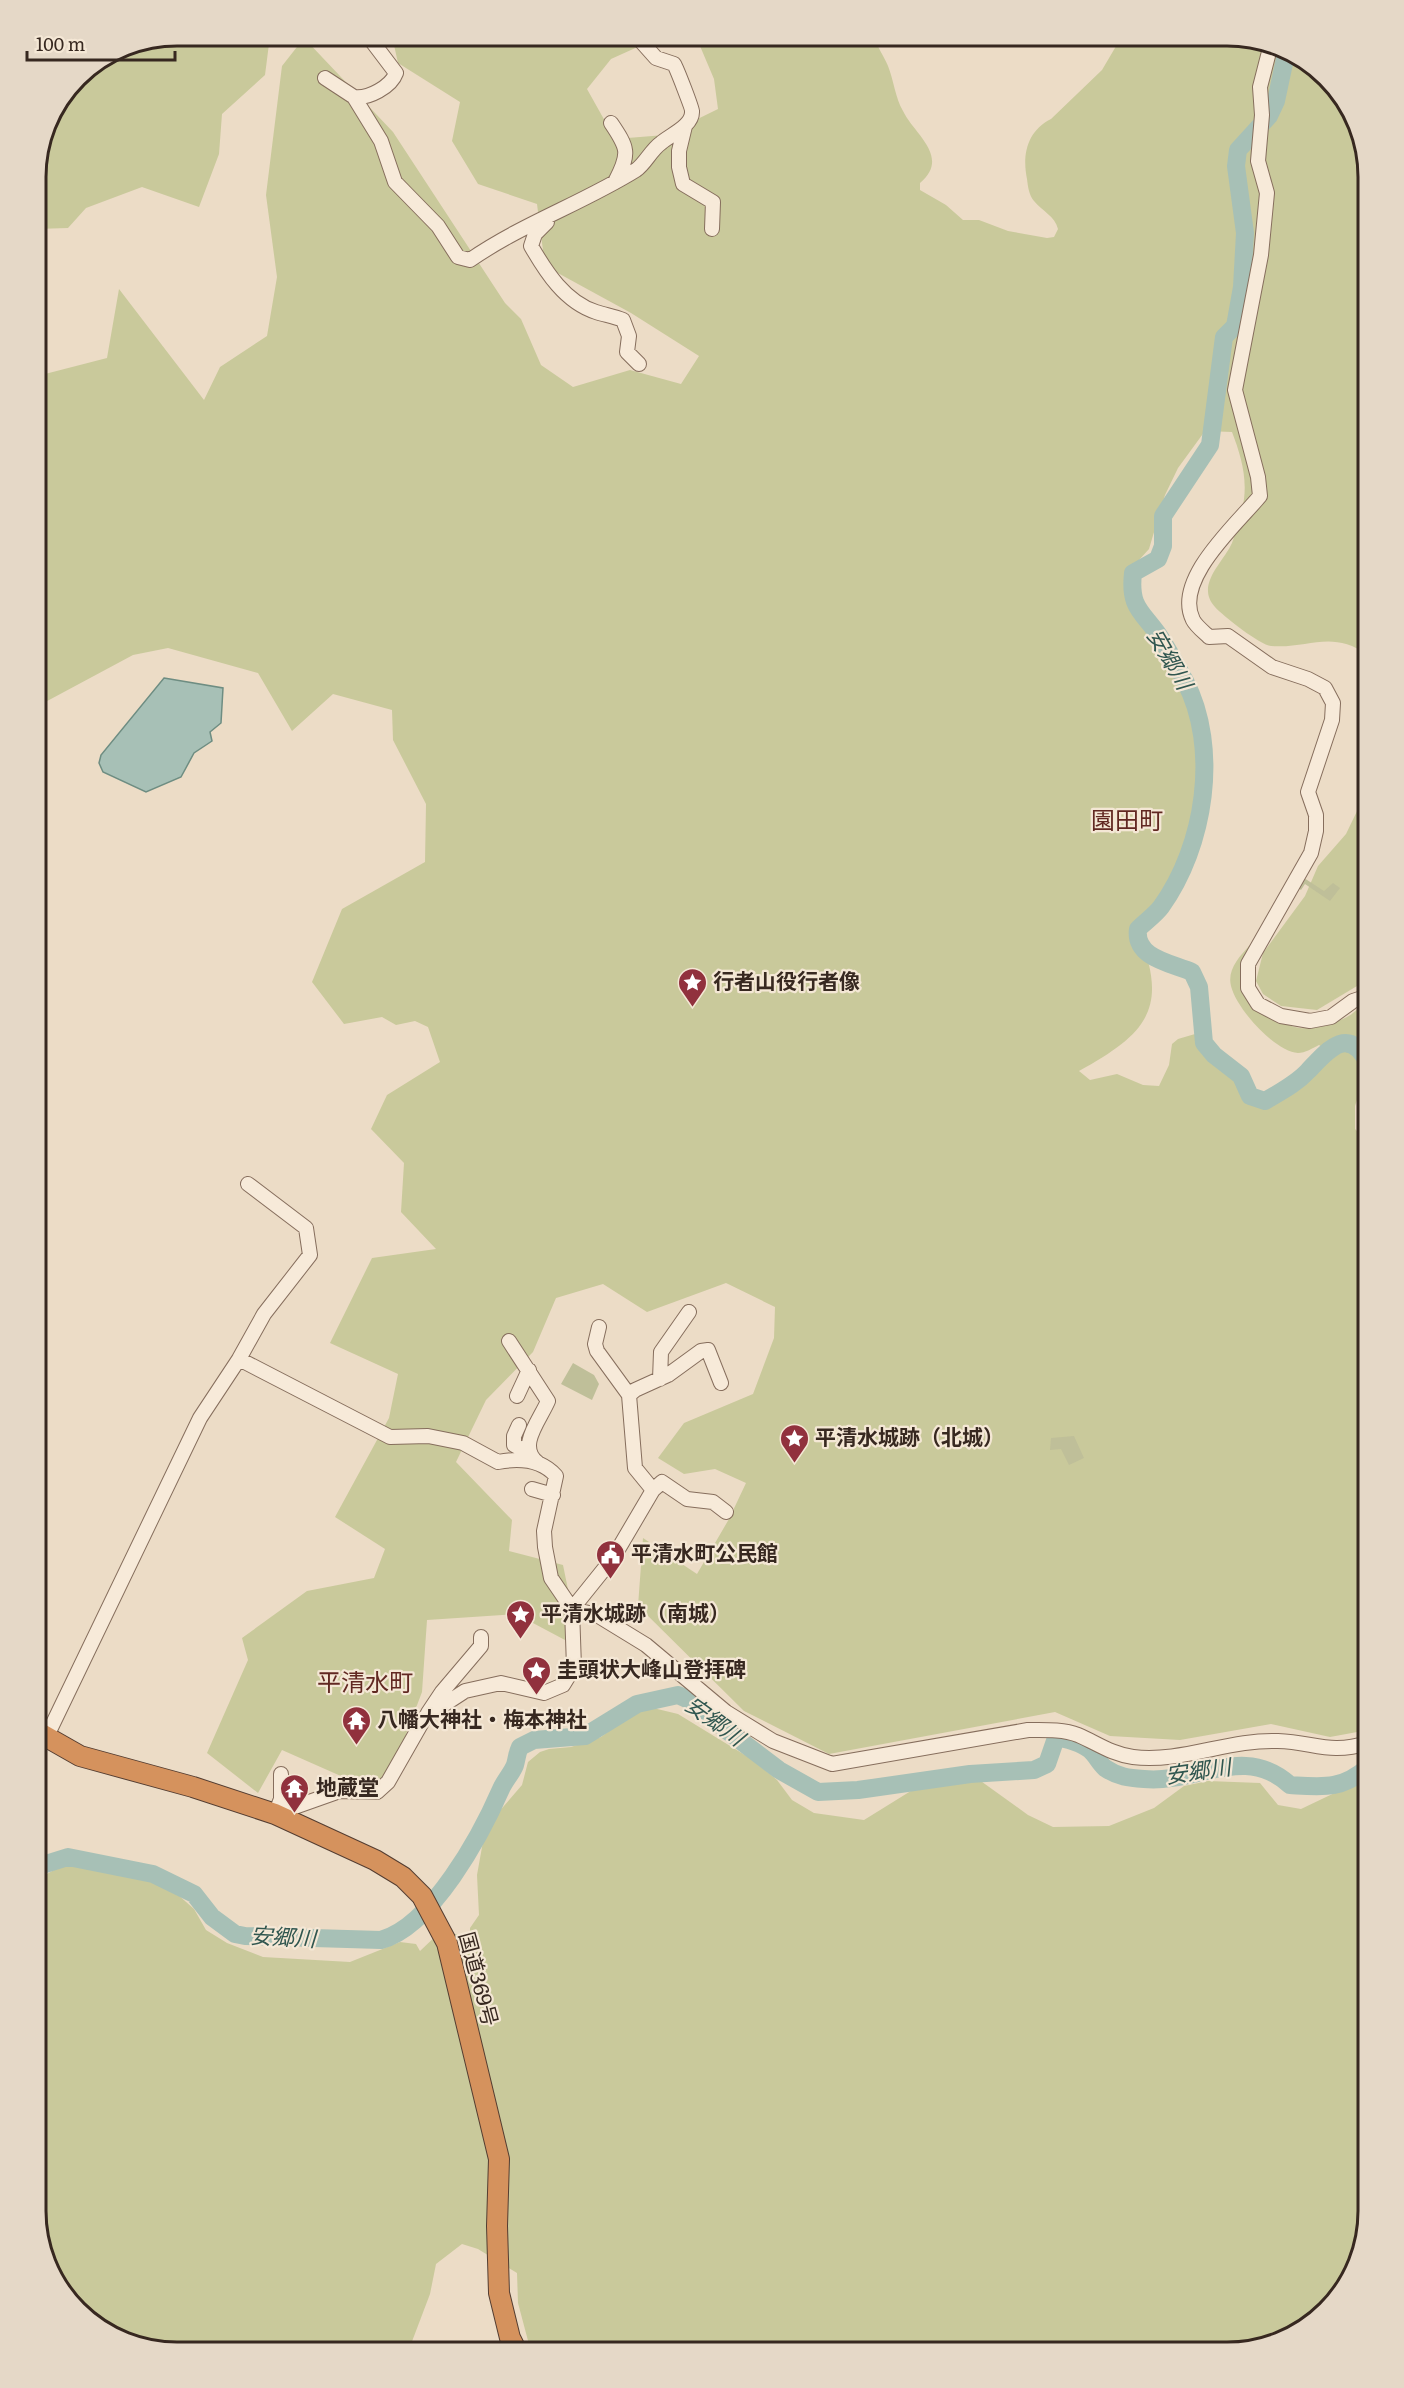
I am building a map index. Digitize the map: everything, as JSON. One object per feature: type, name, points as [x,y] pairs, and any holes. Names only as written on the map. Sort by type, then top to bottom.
[{"type":"highway","name":"国道369号","points":[[46,1741],[80,1756],[192,1787],[275,1814],[375,1860],[403,1877],[422,1896],[446,1940],[500,2159],[497,2226],[499,2294],[512,2341]]},
{"type":"street","points":[[354,97],[368,96],[394,80],[396,73],[376,47]]},
{"type":"street","points":[[647,47],[657,58],[674,64],[692,110],[685,126],[679,151],[679,167],[683,184],[713,202],[712,229]]},
{"type":"street","points":[[1269,53],[1260,87],[1262,115],[1258,161],[1267,193],[1261,255],[1235,390],[1258,477],[1260,496],[1203,565],[1189,593],[1193,620],[1209,638],[1228,636],[1272,668],[1308,679],[1324,688],[1333,703],[1332,720],[1308,792],[1316,815],[1316,831],[1311,853],[1248,964],[1248,988],[1258,1004],[1281,1016],[1310,1022],[1331,1017],[1358,999]]},
{"type":"street","points":[[325,78],[354,97],[381,141],[396,182],[438,226],[458,257],[470,260],[495,243],[555,214],[639,168],[660,143],[685,126]]},
{"type":"street","points":[[611,123],[626,144],[626,160],[616,181]]},
{"type":"street","points":[[555,214],[535,234],[531,246],[535,254],[556,285],[573,299],[594,312],[611,315],[626,324],[629,336],[627,352],[639,364]]},
{"type":"street","points":[[46,1724],[200,1418],[240,1359],[264,1314],[310,1255],[306,1228],[248,1184]]},
{"type":"street","points":[[660,1379],[662,1352],[689,1312]]},
{"type":"street","points":[[599,1327],[595,1344],[597,1351],[629,1395],[635,1468],[653,1490]]},
{"type":"street","points":[[509,1341],[548,1401],[530,1438],[534,1458]]},
{"type":"street","points":[[629,1395],[660,1379],[701,1351],[708,1350],[721,1383]]},
{"type":"street","points":[[240,1359],[390,1437],[440,1438],[472,1446],[498,1462],[534,1458]]},
{"type":"street","points":[[517,1396],[529,1370]]},
{"type":"street","points":[[425,1717],[465,1691],[501,1683],[544,1693],[563,1685],[574,1667],[572,1609],[551,1578],[545,1547],[544,1531],[556,1476],[514,1445],[514,1436],[519,1425]]},
{"type":"street","points":[[572,1609],[613,1558],[653,1490],[662,1482],[687,1499],[713,1502],[726,1512]]},
{"type":"street","points":[[532,1489],[552,1495]]},
{"type":"street","points":[[572,1609],[597,1615],[646,1645],[726,1712],[773,1741],[832,1764],[1028,1730],[1076,1734],[1113,1753],[1142,1758],[1197,1754],[1246,1743],[1278,1741],[1326,1750],[1358,1746]]},
{"type":"street","points":[[275,1814],[340,1791],[377,1792],[388,1782],[414,1733],[442,1692],[481,1646],[481,1637]]},
{"type":"street","points":[[275,1814],[281,1799],[281,1774]]},
{"type":"green space","points":[[269,47],[265,75],[222,114],[219,154],[199,207],[142,187],[86,208],[68,228],[47,229],[48,160],[56,127],[74,98],[91,79],[120,60],[152,49]]},
{"type":"green space","points":[[297,47],[313,47],[393,132],[505,303],[521,319],[541,365],[573,387],[630,370],[681,384],[699,356],[631,313],[545,266],[537,204],[478,184],[452,141],[460,102],[398,63],[394,47],[638,47],[611,59],[587,89],[615,139],[665,135],[718,109],[714,79],[700,47],[878,47],[888,66],[900,106],[931,155],[932,164],[929,173],[920,183],[920,190],[946,205],[963,220],[979,220],[1008,231],[1047,238],[1054,237],[1058,229],[1051,217],[1030,194],[1025,161],[1028,144],[1036,130],[1051,119],[1102,70],[1116,47],[1235,47],[1269,53],[1313,79],[1325,91],[1344,120],[1351,135],[1358,178],[1358,649],[1343,643],[1331,642],[1271,646],[1242,630],[1215,607],[1208,591],[1209,582],[1234,538],[1243,504],[1245,481],[1232,432],[1205,431],[1178,468],[1165,495],[1149,549],[1129,571],[1125,585],[1127,601],[1171,666],[1189,709],[1198,753],[1200,796],[1174,876],[1138,932],[1152,981],[1151,1000],[1146,1017],[1136,1031],[1121,1044],[1079,1071],[1090,1080],[1117,1074],[1143,1085],[1159,1086],[1169,1065],[1172,1044],[1178,1039],[1195,1034],[1210,1056],[1230,1077],[1254,1091],[1267,1095],[1281,1094],[1330,1052],[1319,1045],[1301,1053],[1289,1051],[1268,1037],[1248,1017],[1234,995],[1230,980],[1235,964],[1249,946],[1249,954],[1241,967],[1243,990],[1277,1019],[1300,1028],[1313,1028],[1328,1025],[1358,1009],[1358,1097],[1355,1106],[1355,1129],[1358,1132],[1358,1732],[1330,1737],[1271,1724],[1180,1740],[1110,1736],[1055,1712],[829,1754],[744,1711],[638,1606],[643,1538],[697,1574],[729,1519],[746,1483],[715,1469],[684,1474],[658,1458],[684,1423],[753,1394],[774,1338],[775,1307],[726,1283],[647,1312],[603,1284],[556,1298],[533,1352],[486,1400],[456,1462],[512,1520],[509,1551],[563,1565],[580,1648],[516,1614],[427,1620],[422,1692],[388,1782],[377,1792],[282,1750],[258,1793],[207,1753],[248,1660],[242,1638],[307,1591],[374,1578],[385,1549],[335,1517],[389,1418],[398,1374],[330,1343],[372,1258],[436,1249],[401,1212],[404,1163],[371,1129],[387,1095],[440,1062],[428,1027],[415,1021],[396,1025],[382,1017],[344,1024],[312,982],[342,909],[425,862],[426,804],[393,740],[392,710],[333,694],[292,731],[258,673],[168,648],[133,655],[47,701],[47,374],[107,358],[119,289],[204,400],[220,367],[267,336],[277,277],[266,195],[282,66]]},
{"type":"green space","points":[[1358,809],[1358,986],[1317,1010],[1281,1006],[1263,994],[1256,981],[1263,953],[1305,896],[1318,866],[1346,834]]},
{"type":"green space","points":[[1304,878],[1324,891],[1333,883],[1340,888],[1330,901],[1305,884],[1301,890],[1298,888]]},
{"type":"green space","points":[[573,1363],[594,1375],[599,1384],[592,1400],[561,1384]]},
{"type":"green space","points":[[1074,1436],[1084,1458],[1069,1465],[1061,1449],[1050,1450],[1051,1438]]},
{"type":"green space","points":[[649,1707],[678,1714],[753,1760],[777,1780],[792,1800],[814,1813],[864,1820],[914,1789],[978,1779],[1028,1815],[1053,1827],[1109,1826],[1154,1808],[1184,1786],[1208,1781],[1260,1783],[1278,1805],[1301,1809],[1358,1782],[1358,2210],[1351,2253],[1325,2297],[1299,2319],[1269,2335],[1226,2342],[528,2341],[518,2303],[517,2273],[478,2249],[462,2244],[436,2264],[430,2294],[412,2341],[169,2341],[135,2335],[91,2309],[69,2283],[53,2253],[46,2210],[46,1874],[63,1865],[71,1864],[149,1881],[176,1893],[194,1909],[206,1930],[227,1943],[263,1957],[350,1962],[400,1942],[416,1944],[420,1951],[439,1933],[470,1935],[470,1928],[479,1915],[477,1875],[484,1836],[490,1822],[522,1785],[528,1762],[540,1752],[571,1747],[601,1737],[635,1712]]},
{"type":"shaded area","points":[[164,678],[223,688],[221,723],[210,732],[212,741],[194,753],[181,777],[146,792],[103,772],[99,763],[101,755]]},
{"type":"waterway","name":"安郷川","points":[[1285,60],[1276,101],[1269,116],[1238,150],[1236,166],[1245,233],[1242,287],[1235,326],[1224,337],[1210,445],[1163,516],[1163,546],[1158,559],[1133,573],[1132,585],[1135,602],[1170,653],[1196,707],[1202,736],[1204,766],[1203,796],[1188,855],[1176,883],[1161,907],[1138,929],[1138,939],[1142,947],[1156,958],[1192,972],[1199,987],[1204,1043],[1214,1055],[1241,1076],[1250,1096],[1265,1101],[1288,1088],[1330,1049],[1338,1045],[1345,1043],[1358,1049]]},
{"type":"waterway","name":"安郷川","points":[[46,1864],[68,1857],[153,1874],[194,1894],[212,1917],[235,1934],[381,1940],[400,1931],[418,1917],[453,1876],[514,1768],[520,1747],[534,1740],[585,1736],[637,1704],[678,1695],[698,1704],[725,1729],[779,1770],[818,1792],[858,1790],[970,1774],[1034,1770],[1047,1764],[1056,1738],[1069,1740],[1087,1748],[1105,1768],[1114,1773],[1139,1779],[1164,1779],[1238,1766],[1255,1767],[1273,1773],[1290,1785],[1332,1785],[1358,1775]]},
{"type":"place","name":"行者山役行者像","points":[[692,1008]]},
{"type":"place","name":"平清水城跡（北城）","points":[[794,1464]]},
{"type":"place","name":"平清水町公民館","points":[[610,1580]]},
{"type":"place","name":"平清水城跡（南城）","points":[[520,1640]]},
{"type":"place","name":"圭頭状大峰山登拝碑","points":[[536,1696]]},
{"type":"place","name":"八幡大神社・梅本神社","points":[[356,1746]]},
{"type":"place","name":"地蔵堂","points":[[295,1814]]},
{"type":"district","name":"園田町","points":[[1127,821]]},
{"type":"district","name":"平清水町","points":[[365,1683]]}]
